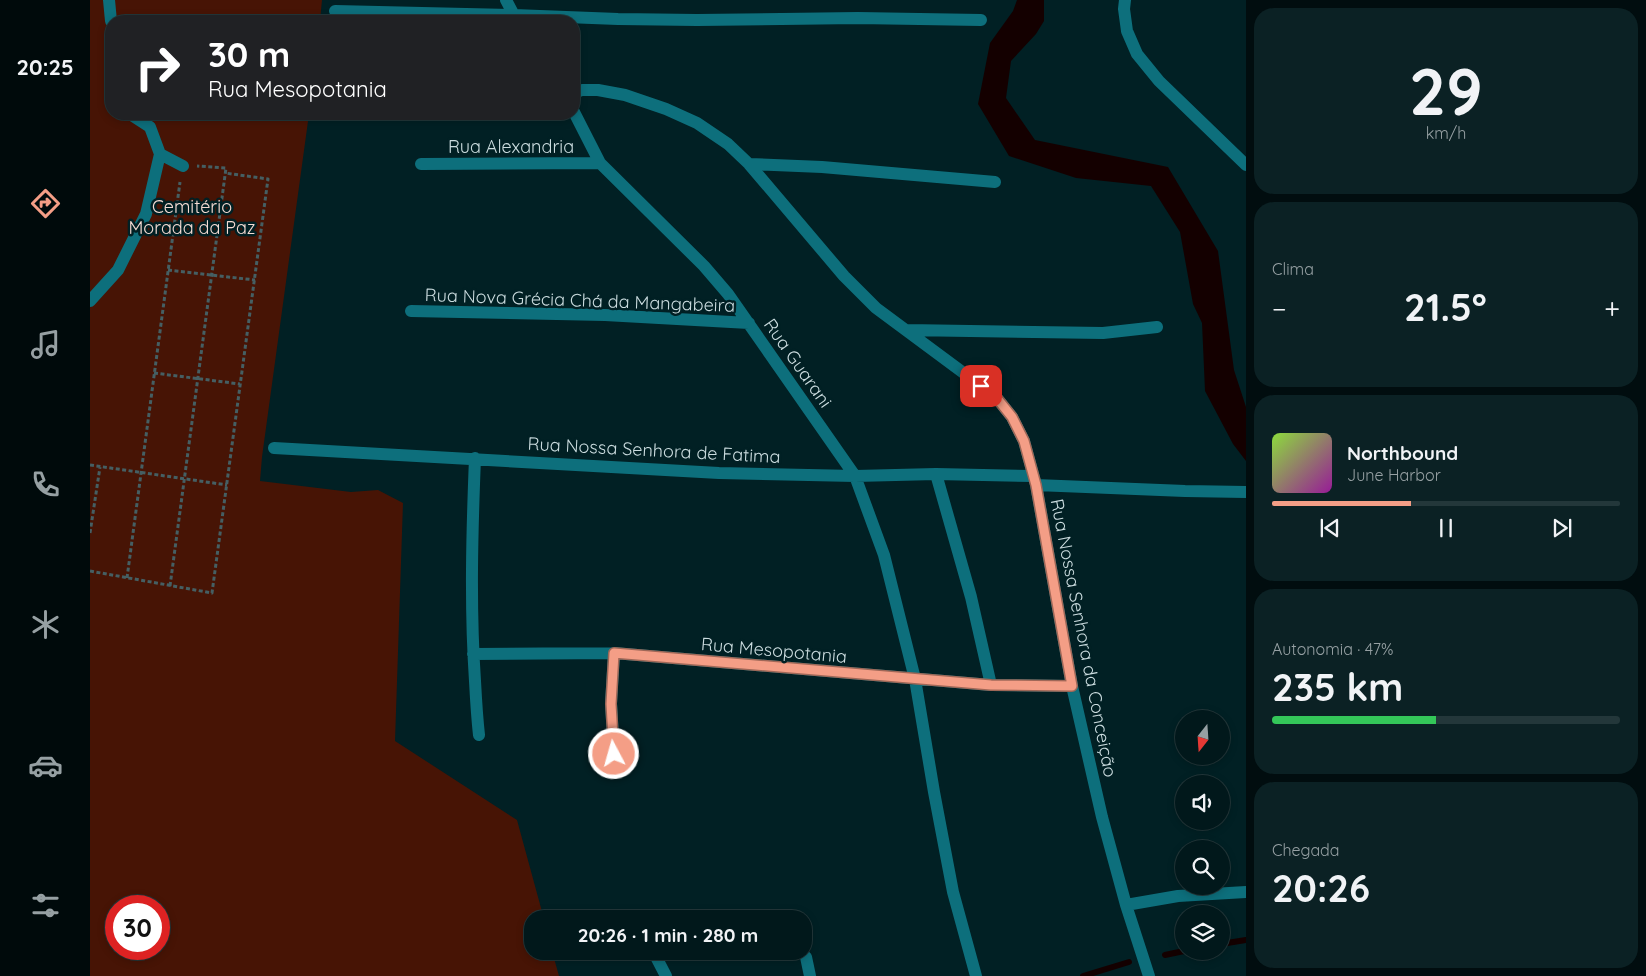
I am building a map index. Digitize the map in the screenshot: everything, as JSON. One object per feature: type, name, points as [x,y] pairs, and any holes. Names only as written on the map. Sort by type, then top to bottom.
[{"type":"street","points":[[110,0],[111,15]]},
{"type":"street","points":[[506,0],[514,15]]},
{"type":"street","points":[[1125,0],[1124,9],[1127,31],[1137,54],[1159,81],[1246,165]]},
{"type":"street","points":[[335,11],[438,15]]},
{"type":"street","points":[[580,19],[858,18],[981,20]]},
{"type":"street","name":"Rua Nossa Senhora da Conceição","points":[[580,91],[598,90],[625,95],[666,109],[697,123],[728,144],[749,164],[844,276],[876,308],[996,397],[1012,417],[1024,441],[1034,480],[1072,686],[1102,817],[1126,905],[1149,976]]},
{"type":"street","points":[[90,301],[118,270],[146,214],[160,154],[150,127],[139,120]]},
{"type":"street","name":"Rua Guarani","points":[[578,120],[600,163],[704,266],[728,294],[855,476],[884,556],[915,679],[953,892],[976,976]]},
{"type":"street","points":[[160,154],[182,166]]},
{"type":"street","name":"Rua Alexandria","points":[[421,164],[600,163]]},
{"type":"street","points":[[749,164],[822,167],[996,182]]},
{"type":"street","name":"Rua Nova Grécia Chá da Mangabeira","points":[[411,311],[605,315],[749,323]]},
{"type":"street","points":[[906,330],[1103,334],[1157,327]]},
{"type":"street","name":"Rua Nossa Senhora de Fatima","points":[[274,448],[674,470],[855,476],[936,474],[1185,491],[1246,492]]},
{"type":"street","points":[[475,458],[472,560],[473,654],[479,735]]},
{"type":"street","points":[[936,474],[971,597],[991,685]]},
{"type":"street","points":[[614,653],[611,704],[614,754]]},
{"type":"street","name":"Rua Mesopotania","points":[[473,654],[614,653],[991,685],[1072,686]]},
{"type":"street","points":[[1126,905],[1178,896],[1246,892]]},
{"type":"street","points":[[658,960],[666,976]]},
{"type":"street","points":[[807,960],[810,976]]},
{"type":"path","points":[[127,578],[182,166],[226,168],[170,586]]},
{"type":"path","points":[[90,571],[212,593],[268,179],[225,173]]},
{"type":"path","points":[[168,270],[255,280]]},
{"type":"path","points":[[154,373],[240,384]]},
{"type":"path","points":[[90,465],[227,485]]},
{"type":"path","points":[[90,533],[100,467]]},
{"type":"green space","name":"Cemitério Morada da Paz","points":[[90,0],[322,0],[321,15],[105,15],[105,120],[308,120],[260,481],[351,492],[378,490],[403,503],[395,741],[517,820],[542,910],[524,910],[524,960],[555,960],[559,976],[90,976]]},
{"type":"shaded area","points":[[1017,0],[1044,0],[1044,21],[1036,34],[1011,61],[1006,98],[1035,140],[1168,167],[1218,251],[1234,370],[1246,407],[1246,461],[1233,444],[1205,391],[1202,323],[1193,304],[1180,232],[1151,186],[1076,178],[1009,156],[978,104],[990,43],[1013,11]]},
{"type":"waterway","points":[[1230,943],[1246,940]]},
{"type":"waterway","points":[[1165,955],[1175,953]]},
{"type":"waterway","points":[[1083,976],[1129,962]]},
{"type":"route","points":[[614,754],[611,723],[614,653],[991,685],[1072,686],[1036,485],[1024,441],[1012,417],[996,397],[981,386]]}]
